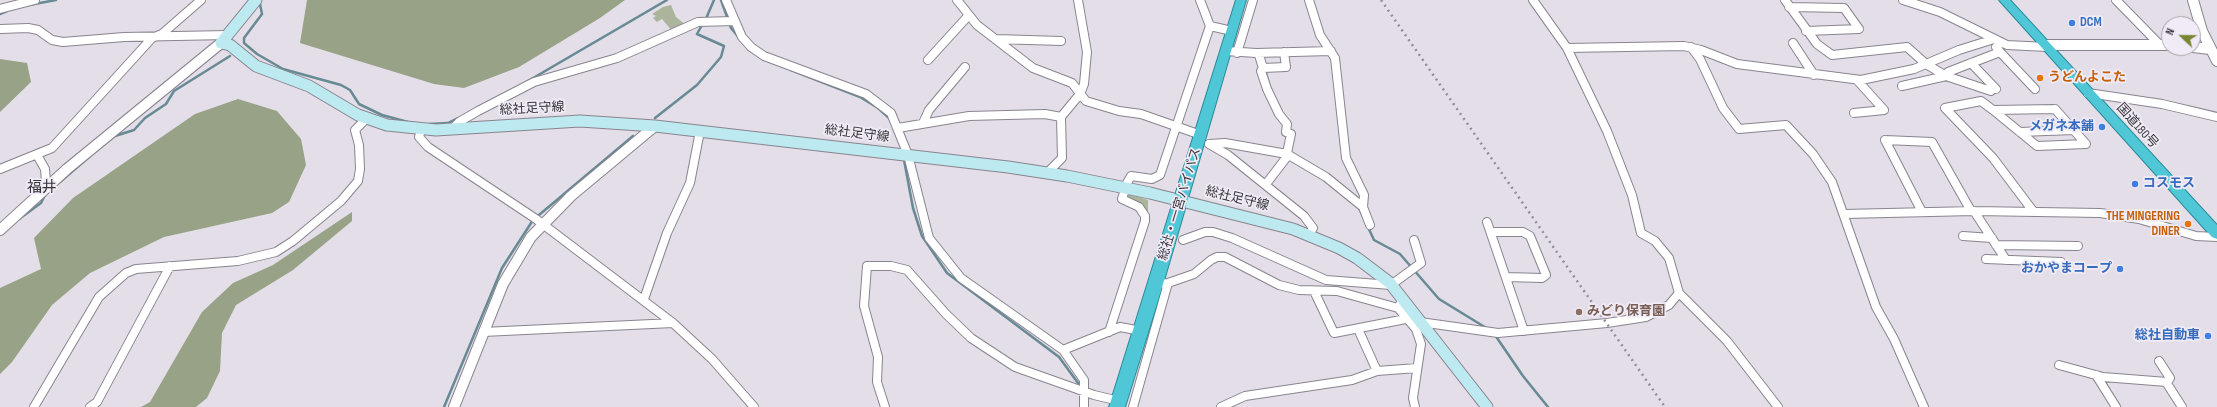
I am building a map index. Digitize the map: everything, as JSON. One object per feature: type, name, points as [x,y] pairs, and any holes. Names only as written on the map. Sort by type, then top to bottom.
[{"type":"highway","name":"総社・一宮バイパス","points":[[1118,404],[1141,331],[1162,284],[1181,200],[1203,140],[1231,52],[1232,31],[1241,0]]},
{"type":"highway","name":"国道180号","points":[[2004,0],[2217,234]]},
{"type":"main road","points":[[224,39],[256,0]]},
{"type":"main road","name":"総社足守線","points":[[224,39],[256,66],[310,86],[366,119],[387,125],[421,130],[580,121],[655,126],[700,131],[1048,172],[1181,200],[1293,229],[1357,258],[1391,285],[1400,303],[1486,407]]},
{"type":"street","points":[[0,9],[35,0]]},
{"type":"street","points":[[0,169],[52,148],[152,38],[157,36],[201,0]]},
{"type":"street","points":[[726,0],[730,22],[751,47],[764,56],[866,94],[891,113],[908,156],[929,238],[961,278],[1063,350],[1084,380],[1084,407]]},
{"type":"street","points":[[957,0],[977,25],[1033,68],[1072,83],[1086,101],[1141,114],[1203,140],[1228,155],[1266,184],[1310,221],[1313,228],[1309,235]]},
{"type":"street","points":[[1048,172],[1062,158],[1061,117],[1080,94],[1084,84],[1087,52],[1078,0]]},
{"type":"street","points":[[1109,332],[1145,221],[1145,216],[1139,207],[1122,199],[1125,187],[1131,176],[1152,179],[1160,175],[1210,26],[1200,0]]},
{"type":"street","points":[[1253,0],[1231,52],[1256,53],[1328,51]]},
{"type":"street","points":[[1309,0],[1320,35],[1328,51],[1335,58],[1346,158],[1364,196],[1363,208]]},
{"type":"street","points":[[1533,0],[1566,48],[1623,169],[1641,234],[1654,241],[1669,258],[1679,293],[1727,341],[1778,407]]},
{"type":"street","points":[[1785,0],[1806,31],[1817,44],[1832,55],[1906,47],[1926,64],[1946,76],[1993,90],[1971,63]]},
{"type":"street","points":[[1902,0],[1940,12],[2007,45],[2161,45]]},
{"type":"street","points":[[2116,0],[2161,41]]},
{"type":"street","points":[[2194,0],[2217,61]]},
{"type":"street","points":[[1789,7],[1844,8],[1859,29],[1806,31]]},
{"type":"street","points":[[928,60],[969,16]]},
{"type":"street","points":[[452,129],[459,122],[478,111],[534,82],[616,58],[705,21],[730,22]]},
{"type":"street","points":[[1210,26],[1232,31]]},
{"type":"street","points":[[0,29],[28,28],[38,30],[52,40],[63,42],[157,36],[224,39]]},
{"type":"street","points":[[0,230],[50,184],[224,39]]},
{"type":"street","points":[[996,39],[1061,41]]},
{"type":"street","points":[[1566,48],[1691,47],[1737,64],[1857,80],[1914,69],[1959,50],[1994,39]]},
{"type":"street","points":[[2001,43],[1996,47],[2035,90]]},
{"type":"street","points":[[1792,44],[1814,75]]},
{"type":"street","points":[[1691,47],[1700,59],[1723,108],[1739,129],[1786,125],[1813,154],[1832,182],[1876,307],[1894,339],[1924,407]]},
{"type":"street","points":[[2201,47],[2212,47]]},
{"type":"street","points":[[1263,69],[1286,67],[1284,52]]},
{"type":"street","points":[[1902,86],[1946,76],[1948,72],[2000,52]]},
{"type":"street","points":[[1256,53],[1263,69],[1267,89],[1279,114],[1287,124],[1286,132],[1289,133],[1285,155],[1266,184]]},
{"type":"street","points":[[923,123],[929,110],[965,67]]},
{"type":"street","points":[[1854,113],[1884,110],[1857,80]]},
{"type":"street","points":[[2088,93],[2162,104],[2217,117]]},
{"type":"street","points":[[1993,110],[2055,110],[2086,144],[2037,146],[1981,101],[1945,108],[1993,158],[2033,211]]},
{"type":"street","points":[[898,128],[969,116],[1045,114],[1061,117]]},
{"type":"street","points":[[34,407],[99,297],[126,273],[136,269],[238,260],[265,256],[276,252],[294,241],[341,201],[358,181],[360,169],[360,145],[355,130],[366,119]]},
{"type":"street","points":[[454,407],[511,269],[537,220],[570,196],[655,126]]},
{"type":"street","points":[[421,130],[418,137],[428,147],[537,220],[644,299],[673,323],[712,359],[754,407]]},
{"type":"street","points":[[2020,132],[2074,130]]},
{"type":"street","points":[[644,299],[667,233],[690,183],[700,131]]},
{"type":"street","points":[[1203,140],[1285,155],[1326,177],[1363,208],[1370,224]]},
{"type":"street","points":[[1922,212],[1885,140],[1932,142],[1972,211],[2006,260]]},
{"type":"street","points":[[37,155],[45,169],[46,182],[50,184]]},
{"type":"street","points":[[1844,214],[2033,211],[2124,215],[2191,235],[2217,237]]},
{"type":"street","points":[[1487,222],[1524,331]]},
{"type":"street","points":[[1183,240],[1205,232],[1213,232],[1232,238],[1334,282],[1391,285],[1421,263],[1414,240]]},
{"type":"street","points":[[1491,232],[1523,232],[1530,236],[1546,275],[1542,278],[1506,277]]},
{"type":"street","points":[[1963,236],[1994,241],[2078,246]]},
{"type":"street","points":[[1133,407],[1162,284],[1194,274],[1217,256],[1224,257],[1280,285],[1314,291],[1337,291],[1400,303]]},
{"type":"street","points":[[1986,259],[2061,262]]},
{"type":"street","points":[[90,407],[97,402],[170,266]]},
{"type":"street","points":[[885,407],[877,382],[878,357],[864,306],[866,266],[891,266],[907,270],[946,314],[971,338],[1015,366],[1118,404]]},
{"type":"street","points":[[1314,291],[1334,332],[1415,320],[1485,333],[1524,331],[1606,323],[1646,317],[1669,305],[1679,293]]},
{"type":"street","points":[[1414,407],[1413,398],[1421,344],[1416,329],[1415,320]]},
{"type":"street","points":[[484,332],[673,323]]},
{"type":"street","points":[[1063,350],[1120,327],[1141,331]]},
{"type":"street","points":[[1358,329],[1377,371]]},
{"type":"street","points":[[2159,361],[2170,378],[2166,382]]},
{"type":"street","points":[[2059,365],[2096,375],[2166,382]]},
{"type":"street","points":[[1221,407],[1245,396],[1352,380],[1377,371],[1417,368]]},
{"type":"street","points":[[2096,375],[2116,407]]},
{"type":"street","points":[[2166,382],[2182,407]]},
{"type":"green space","points":[[307,0],[625,0],[600,18],[519,67],[464,88],[434,84],[300,43]]},
{"type":"green space","points":[[671,5],[676,17],[687,26],[673,32],[662,19],[657,22],[653,18],[656,16],[652,14],[663,7]]},
{"type":"green space","points":[[0,59],[27,63],[31,82],[0,112]]},
{"type":"green space","points":[[238,99],[277,111],[301,139],[306,165],[289,202],[272,213],[164,237],[90,273],[52,305],[12,362],[0,374],[0,288],[41,269],[34,238],[73,198],[195,114]]},
{"type":"green space","points":[[1128,194],[1148,200],[1148,213],[1126,200]]},
{"type":"green space","points":[[352,212],[352,221],[293,270],[236,305],[222,333],[220,371],[207,398],[196,407],[141,407],[150,402],[202,312],[233,283],[273,265]]},
{"type":"waterway","points":[[29,5],[56,0]]},
{"type":"waterway","points":[[528,81],[667,0]]},
{"type":"waterway","points":[[705,21],[714,0]]},
{"type":"waterway","points":[[721,0],[731,28],[749,50]]},
{"type":"waterway","points":[[260,4],[262,14],[244,38],[244,43],[257,54],[283,69],[341,85],[350,90],[359,104],[382,115],[408,122]]},
{"type":"waterway","points":[[0,14],[7,11]]},
{"type":"waterway","points":[[1201,42],[1207,24]]},
{"type":"waterway","points":[[655,118],[697,85],[721,57],[724,46],[697,34],[702,25]]},
{"type":"waterway","points":[[115,136],[134,130],[145,118],[166,104],[174,91],[230,56]]},
{"type":"waterway","points":[[791,70],[860,97],[878,108],[889,118]]},
{"type":"waterway","points":[[1266,73],[1269,84]]},
{"type":"waterway","points":[[429,124],[448,123],[458,118]]},
{"type":"waterway","points":[[444,407],[502,268],[533,220],[633,136]]},
{"type":"waterway","points":[[60,182],[89,157]]},
{"type":"waterway","points":[[904,160],[913,208],[922,236],[947,273],[1059,357],[1078,383]]},
{"type":"waterway","points":[[19,219],[41,203],[45,195]]},
{"type":"waterway","points":[[1359,208],[1374,240],[1400,254],[1439,299],[1488,329]]},
{"type":"waterway","points":[[1495,335],[1523,376],[1548,407]]},
{"type":"railway","points":[[1381,0],[1665,407]]},
{"type":"place","name":"DCM","points":[[2072,23]]},
{"type":"place","name":"うどんよこた","points":[[2040,78]]},
{"type":"place","name":"メガネ本舗","points":[[2102,127]]},
{"type":"place","name":"コスモス","points":[[2135,184]]},
{"type":"place","name":"THE MINGERING DINER","points":[[2188,224]]},
{"type":"place","name":"おかやまコープ","points":[[2120,269]]},
{"type":"place","name":"みどり保育園","points":[[1579,312]]},
{"type":"place","name":"総社自動車","points":[[2208,336]]},
{"type":"district","name":"福井","points":[[42,188]]}]
